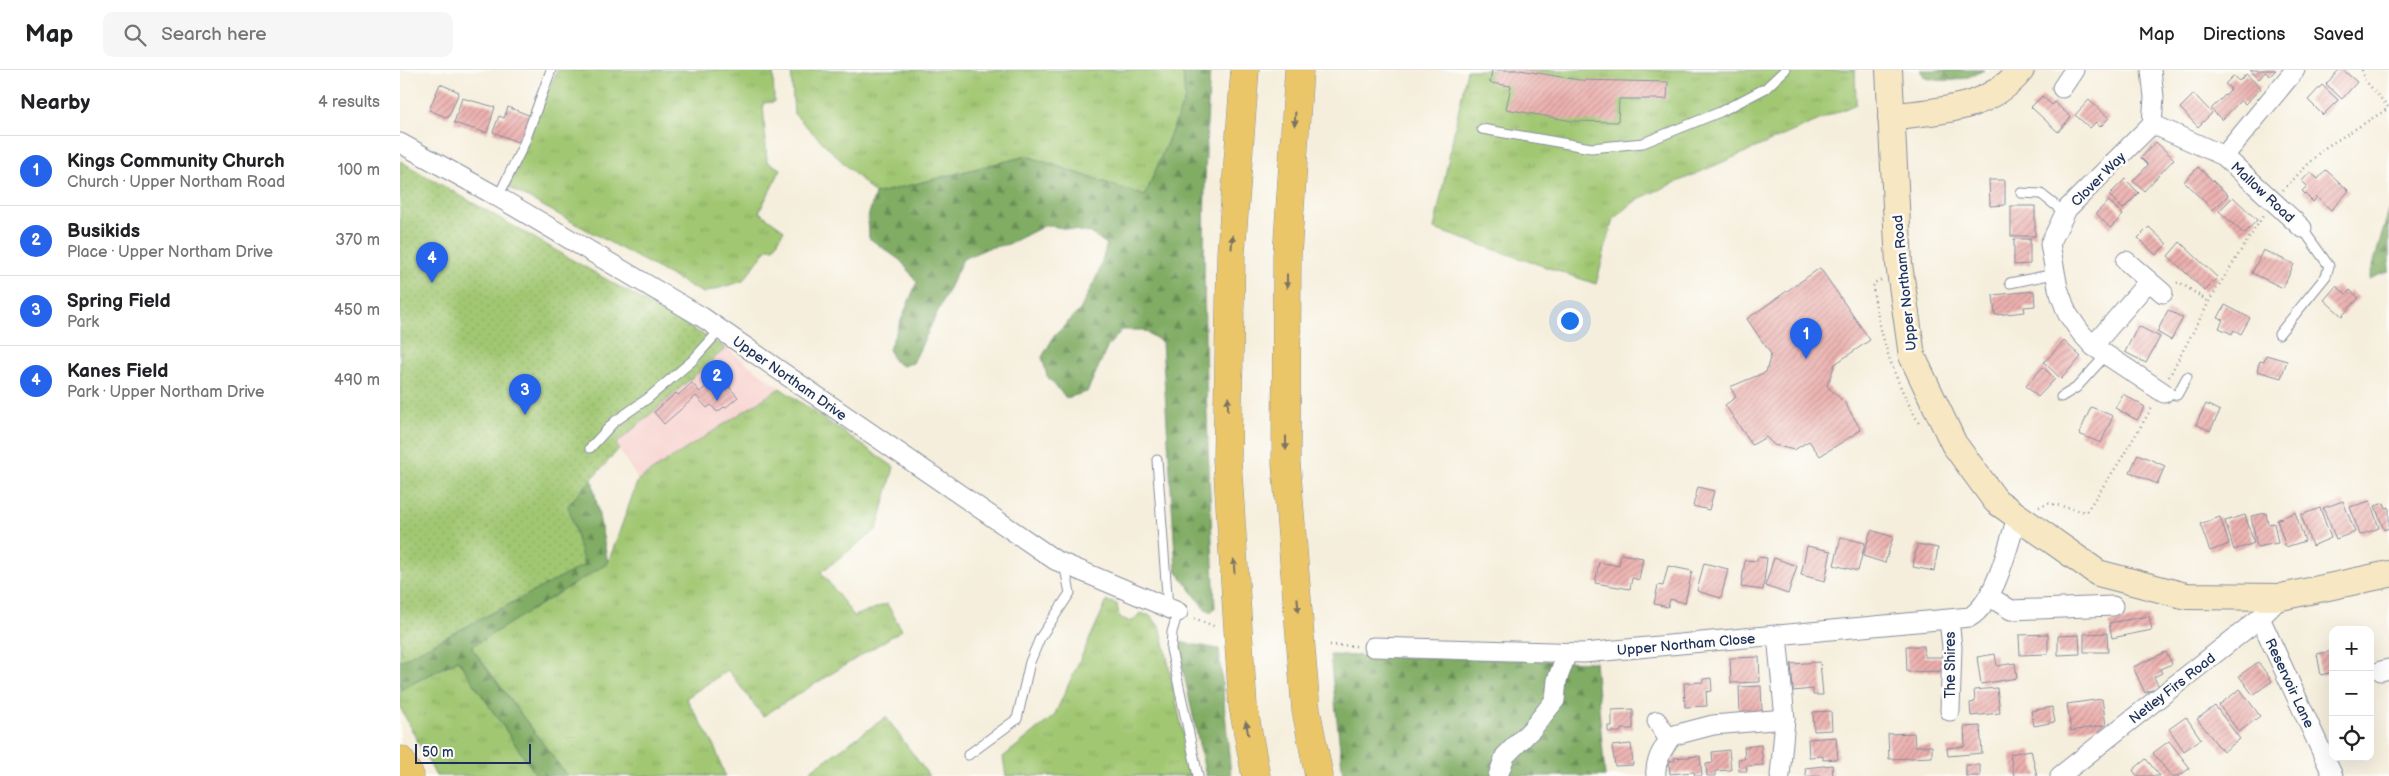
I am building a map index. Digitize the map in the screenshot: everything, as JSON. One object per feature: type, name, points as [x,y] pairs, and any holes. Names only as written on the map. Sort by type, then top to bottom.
[{"type":"main road","points":[[1245,70],[1231,253],[1227,459],[1243,706],[1256,776]]},
{"type":"main road","points":[[1299,70],[1288,256],[1286,464],[1306,710],[1319,776]]},
{"type":"main road","name":"Upper Northam Road","points":[[1889,70],[1890,117],[1901,277],[1912,356],[1950,435],[1996,501],[2098,573],[2186,596],[2281,597],[2389,574]]},
{"type":"main road","points":[[1890,117],[1970,105],[1992,96],[2021,70]]},
{"type":"main road","points":[[400,760],[410,776]]},
{"type":"street","points":[[2062,88],[2074,70]]},
{"type":"street","points":[[2151,70],[2154,97],[2152,124]]},
{"type":"street","name":"Mallow Road","points":[[2224,156],[2295,70]]},
{"type":"street","name":"Mallow Road","points":[[2152,124],[2224,156],[2302,228]]},
{"type":"street","name":"Clover Way","points":[[2152,124],[2065,213],[2050,244],[2054,274],[2067,314],[2099,351],[2163,392]]},
{"type":"street","name":"Upper Northam Drive","points":[[400,143],[498,197],[720,330],[1055,560],[1173,610]]},
{"type":"street","points":[[2126,261],[2163,293]]},
{"type":"street","points":[[2099,351],[2148,282]]},
{"type":"street","name":"Upper Northam Close","points":[[1373,647],[1584,653],[1970,617],[1979,612],[1990,597],[2017,517]]},
{"type":"street","points":[[1990,597],[2011,610],[2113,606]]},
{"type":"street","name":"Netley Firs Road","points":[[2060,776],[2260,618],[2281,597]]},
{"type":"street","name":"Reservoir Lane","points":[[2260,618],[2333,776]]},
{"type":"street","name":"The Shires","points":[[1949,620],[1952,647],[1950,711]]},
{"type":"street","points":[[1777,635],[1785,719],[1780,776]]},
{"type":"street","points":[[1498,776],[1505,756],[1532,729],[1555,700],[1557,680],[1567,653]]},
{"type":"street","points":[[1656,772],[1671,736],[1713,725],[1785,719]]},
{"type":"street","points":[[1657,721],[1668,740]]},
{"type":"lane","points":[[498,197],[523,146],[551,70]]},
{"type":"lane","points":[[1482,129],[1591,148],[1643,143],[1735,104],[1766,88],[1785,70]]},
{"type":"lane","points":[[2021,193],[2041,194],[2065,213]]},
{"type":"lane","points":[[2280,334],[2326,276],[2329,266],[2302,228]]},
{"type":"lane","points":[[2010,283],[2054,274]]},
{"type":"lane","points":[[590,448],[614,422],[647,399],[692,361],[720,330]]},
{"type":"lane","points":[[2061,397],[2076,388],[2099,351]]},
{"type":"lane","points":[[2163,392],[2177,395],[2187,377]]},
{"type":"lane","points":[[1158,460],[1173,610],[1171,649],[1198,776]]},
{"type":"lane","points":[[968,755],[1017,719],[1030,662],[1040,638],[1070,593],[1064,564]]},
{"type":"path","points":[[2017,517],[2049,503],[2086,512],[2163,392],[2209,302],[2273,201],[2323,149],[2389,108],[2364,79],[2362,70]]},
{"type":"path","points":[[1901,277],[1878,280],[1874,283],[1873,289],[1879,328],[1886,351],[1897,380],[1922,429]]},
{"type":"path","points":[[2163,293],[2178,282],[2209,302]]},
{"type":"path","points":[[1173,610],[1218,628]]},
{"type":"path","points":[[1330,645],[1373,647]]},
{"type":"shaded area","points":[[726,348],[780,388],[638,480],[616,444]]},
{"type":"green space","points":[[557,70],[773,70],[774,102],[763,103],[767,162],[781,169],[759,212],[784,230],[774,248],[768,248],[743,281],[703,293],[508,187]]},
{"type":"green space","points":[[791,70],[1183,70],[1185,99],[1145,196],[1027,156],[875,194],[794,114]]},
{"type":"green space","points":[[1183,70],[1210,70],[1206,137],[1204,272],[1215,608],[1211,612],[1204,608],[1176,570],[1162,342],[1143,330],[1122,330],[1108,346],[1087,392],[1066,398],[1047,376],[1042,357],[1055,335],[1080,310],[1098,274],[1107,244],[1090,233],[1046,225],[1009,244],[988,248],[963,259],[913,363],[902,366],[893,360],[889,349],[917,282],[901,261],[869,238],[868,217],[875,194],[1027,156],[1145,196],[1185,99]]},
{"type":"green space","points":[[1467,70],[1855,70],[1856,104],[1638,199],[1613,219],[1596,284],[1434,229]]},
{"type":"green space","points":[[1920,70],[1984,70],[1969,77],[1948,81],[1925,78]]},
{"type":"green space","points":[[400,161],[726,348],[616,444],[619,449],[568,505],[584,565],[400,661]]},
{"type":"green space","points":[[2389,210],[2389,271],[2369,279]]},
{"type":"green space","points":[[780,388],[894,467],[877,529],[821,572],[854,616],[887,604],[902,630],[763,716],[728,670],[686,698],[714,745],[725,776],[567,776],[471,647],[608,563],[638,480]]},
{"type":"green space","points":[[592,479],[608,563],[471,647],[567,776],[537,776],[458,660],[400,690],[400,661],[584,565],[568,505]]},
{"type":"green space","points":[[1107,601],[1117,604],[1119,617],[1131,622],[1140,613],[1151,616],[1161,629],[1192,776],[1006,776],[1003,757],[1054,716]]},
{"type":"green space","points":[[1179,642],[1219,649],[1231,776],[1206,776],[1180,656]]},
{"type":"green space","points":[[1330,655],[1595,662],[1605,776],[1343,776]]},
{"type":"green space","points":[[458,660],[537,776],[436,776],[400,707],[400,690]]},
{"type":"green space","points":[[886,717],[929,776],[803,776]]},
{"type":"building","points":[[1492,70],[1520,70],[1579,80],[1668,82],[1667,99],[1619,99],[1618,122],[1572,121],[1506,109],[1511,86],[1490,83]]},
{"type":"building","points":[[2250,70],[2276,70],[2270,76],[2265,72],[2259,79]]},
{"type":"building","points":[[2339,70],[2343,70],[2357,82],[2342,99],[2326,84]]},
{"type":"building","points":[[2246,74],[2261,88],[2245,104],[2241,100],[2222,120],[2211,109],[2231,89],[2225,84],[2233,76],[2239,81]]},
{"type":"building","points":[[440,84],[459,92],[448,118],[429,110]]},
{"type":"building","points":[[2322,85],[2338,100],[2323,115],[2308,100]]},
{"type":"building","points":[[2194,94],[2212,113],[2198,127],[2180,108]]},
{"type":"building","points":[[2042,96],[2052,105],[2054,102],[2071,117],[2058,132],[2031,107]]},
{"type":"building","points":[[462,98],[495,107],[487,133],[454,123]]},
{"type":"building","points":[[2089,100],[2109,118],[2100,127],[2096,122],[2090,128],[2075,115]]},
{"type":"building","points":[[508,107],[531,116],[520,143],[493,132],[499,116],[504,118]]},
{"type":"building","points":[[2156,142],[2174,159],[2144,191],[2133,181],[2148,165],[2141,158]]},
{"type":"building","points":[[2198,167],[2228,195],[2213,210],[2184,182]]},
{"type":"building","points":[[2326,170],[2349,191],[2331,210],[2317,197],[2313,202],[2302,191],[2307,186],[2302,181],[2310,172],[2318,179]]},
{"type":"building","points":[[2125,179],[2139,193],[2123,209],[2109,195]]},
{"type":"building","points":[[1989,180],[2005,180],[2005,205],[1990,206]]},
{"type":"building","points":[[2233,197],[2257,220],[2244,234],[2219,211]]},
{"type":"building","points":[[2109,201],[2123,215],[2110,228],[2096,213]]},
{"type":"building","points":[[2011,206],[2035,206],[2035,236],[2011,236]]},
{"type":"building","points":[[2149,227],[2167,244],[2156,255],[2138,238]]},
{"type":"building","points":[[2014,239],[2030,239],[2030,264],[2014,265]]},
{"type":"building","points":[[2180,242],[2218,278],[2205,291],[2168,256]]},
{"type":"building","points":[[2263,250],[2294,264],[2283,288],[2252,273]]},
{"type":"building","points":[[1820,268],[1870,340],[1835,364],[1827,386],[1845,403],[1861,430],[1820,456],[1809,441],[1794,450],[1774,445],[1766,437],[1752,445],[1725,405],[1736,397],[1730,387],[1766,372],[1771,354],[1747,319]]},
{"type":"building","points":[[2336,286],[2346,294],[2350,290],[2359,298],[2342,316],[2324,300]]},
{"type":"building","points":[[2034,291],[2035,306],[2024,307],[2025,312],[1995,315],[1993,295]]},
{"type":"building","points":[[2225,305],[2250,318],[2241,334],[2234,330],[2232,334],[2219,328],[2223,320],[2218,318]]},
{"type":"building","points":[[2168,310],[2183,318],[2171,340],[2157,332]]},
{"type":"building","points":[[2138,326],[2160,337],[2146,363],[2125,352]]},
{"type":"building","points":[[2064,341],[2081,357],[2061,379],[2044,362]]},
{"type":"building","points":[[2266,355],[2287,361],[2281,378],[2257,371],[2260,361],[2264,362]]},
{"type":"building","points":[[2043,367],[2055,379],[2038,397],[2026,386]]},
{"type":"building","points":[[719,375],[731,386],[729,387],[738,397],[725,408],[717,412],[711,405],[707,408],[696,396],[664,424],[654,412],[676,393],[678,395],[692,383],[700,392]]},
{"type":"building","points":[[2123,394],[2145,407],[2137,420],[2115,408]]},
{"type":"building","points":[[2206,404],[2220,411],[2210,431],[2196,424]]},
{"type":"building","points":[[2091,407],[2113,416],[2101,443],[2079,434]]},
{"type":"building","points":[[2138,454],[2165,466],[2157,484],[2130,472]]},
{"type":"building","points":[[1698,487],[1714,491],[1709,510],[1693,506]]},
{"type":"building","points":[[2343,501],[2355,532],[2336,539],[2323,508]]},
{"type":"building","points":[[2370,501],[2379,528],[2360,535],[2350,507]]},
{"type":"building","points":[[2384,503],[2386,508],[2389,507],[2389,528],[2384,530],[2375,506]]},
{"type":"building","points":[[2320,508],[2331,538],[2312,546],[2301,515]]},
{"type":"building","points":[[2295,512],[2305,541],[2286,547],[2277,520]]},
{"type":"building","points":[[2266,513],[2268,524],[2274,523],[2278,543],[2257,547],[2251,516]]},
{"type":"building","points":[[2245,515],[2254,543],[2234,550],[2225,521]]},
{"type":"building","points":[[2220,517],[2229,544],[2210,551],[2200,524]]},
{"type":"building","points":[[1871,530],[1893,537],[1885,563],[1863,556]]},
{"type":"building","points":[[1841,537],[1865,543],[1858,571],[1834,565]]},
{"type":"building","points":[[1917,544],[1938,548],[1934,571],[1913,567]]},
{"type":"building","points":[[1807,546],[1831,551],[1825,581],[1801,575]]},
{"type":"building","points":[[1621,554],[1643,558],[1639,580],[1632,578],[1630,589],[1595,583],[1599,562],[1619,566]]},
{"type":"building","points":[[1758,557],[1767,558],[1763,590],[1741,587],[1745,560],[1757,561]]},
{"type":"building","points":[[1774,558],[1797,566],[1788,594],[1765,586]]},
{"type":"building","points":[[1704,563],[1728,569],[1721,598],[1697,591]]},
{"type":"building","points":[[1668,566],[1692,571],[1685,603],[1670,599],[1668,607],[1654,604],[1658,585],[1663,586]]},
{"type":"building","points":[[2149,616],[2152,630],[2112,638],[2109,623]]},
{"type":"building","points":[[2107,633],[2108,652],[2084,652],[2084,634]]},
{"type":"building","points":[[2048,634],[2048,654],[2020,655],[2019,635]]},
{"type":"building","points":[[2079,635],[2080,654],[2058,655],[2058,636]]},
{"type":"building","points":[[1906,646],[1924,646],[1925,657],[1942,657],[1943,671],[1907,672]]},
{"type":"building","points":[[2166,652],[2172,664],[2160,669],[2162,673],[2154,677],[2159,687],[2145,693],[2133,667]]},
{"type":"building","points":[[2329,652],[2329,673],[2321,675],[2317,654]]},
{"type":"building","points":[[1995,654],[1997,666],[2015,663],[2017,678],[1981,684],[1977,657]]},
{"type":"building","points":[[1759,657],[1760,682],[1731,683],[1730,658]]},
{"type":"building","points":[[1820,662],[1823,695],[1813,695],[1813,689],[1793,691],[1791,664]]},
{"type":"building","points":[[2258,662],[2272,681],[2253,695],[2239,676]]},
{"type":"building","points":[[1711,678],[1712,691],[1706,692],[1707,706],[1685,707],[1684,683],[1703,682],[1703,679]]},
{"type":"building","points":[[1761,686],[1762,712],[1740,713],[1739,687]]},
{"type":"building","points":[[1997,688],[2000,713],[1971,716],[1970,703],[1975,702],[1974,690]]},
{"type":"building","points":[[2240,689],[2260,716],[2239,732],[2219,705]]},
{"type":"building","points":[[2102,699],[2106,725],[2071,731],[2067,704]]},
{"type":"building","points":[[2215,706],[2240,739],[2223,752],[2197,719]]},
{"type":"building","points":[[2052,707],[2055,722],[2034,726],[2031,711]]},
{"type":"building","points":[[1633,709],[1633,729],[1621,729],[1621,732],[1608,732],[1608,726],[1612,726],[1612,710]]},
{"type":"building","points":[[1831,711],[1832,730],[1814,731],[1813,712]]},
{"type":"building","points":[[2186,717],[2201,739],[2184,751],[2169,729]]},
{"type":"building","points":[[1980,726],[1982,753],[1948,756],[1947,748],[1965,746],[1964,727]]},
{"type":"building","points":[[1914,733],[1915,746],[1932,746],[1932,757],[1889,759],[1888,734]]},
{"type":"building","points":[[1836,737],[1838,759],[1823,760],[1823,756],[1809,757],[1808,739]]},
{"type":"building","points":[[2169,741],[2190,768],[2179,776],[2171,776],[2153,753]]},
{"type":"building","points":[[1631,744],[1633,765],[1615,766],[1612,746]]},
{"type":"building","points":[[1761,745],[1763,765],[1746,766],[1747,771],[1739,771],[1738,759],[1745,758],[1744,747]]},
{"type":"building","points":[[1729,750],[1731,770],[1715,771],[1715,776],[1707,776],[1706,764],[1713,763],[1712,752]]},
{"type":"building","points":[[2031,750],[2037,776],[2014,776],[2010,754]]},
{"type":"building","points":[[1700,756],[1702,776],[1695,776],[1694,772],[1670,774],[1669,761],[1675,761],[1674,758]]},
{"type":"building","points":[[2146,759],[2160,776],[2137,776],[2133,770]]},
{"type":"building","points":[[1832,765],[1833,776],[1806,776],[1805,768]]},
{"type":"building","points":[[1966,765],[1980,765],[1980,776],[1966,776]]},
{"type":"place","name":"Kanes Field","points":[[432,283]]},
{"type":"place","name":"Kings Community Church","points":[[1806,359]]},
{"type":"place","name":"Busikids","points":[[717,401]]},
{"type":"place","name":"Spring Field","points":[[525,415]]}]
